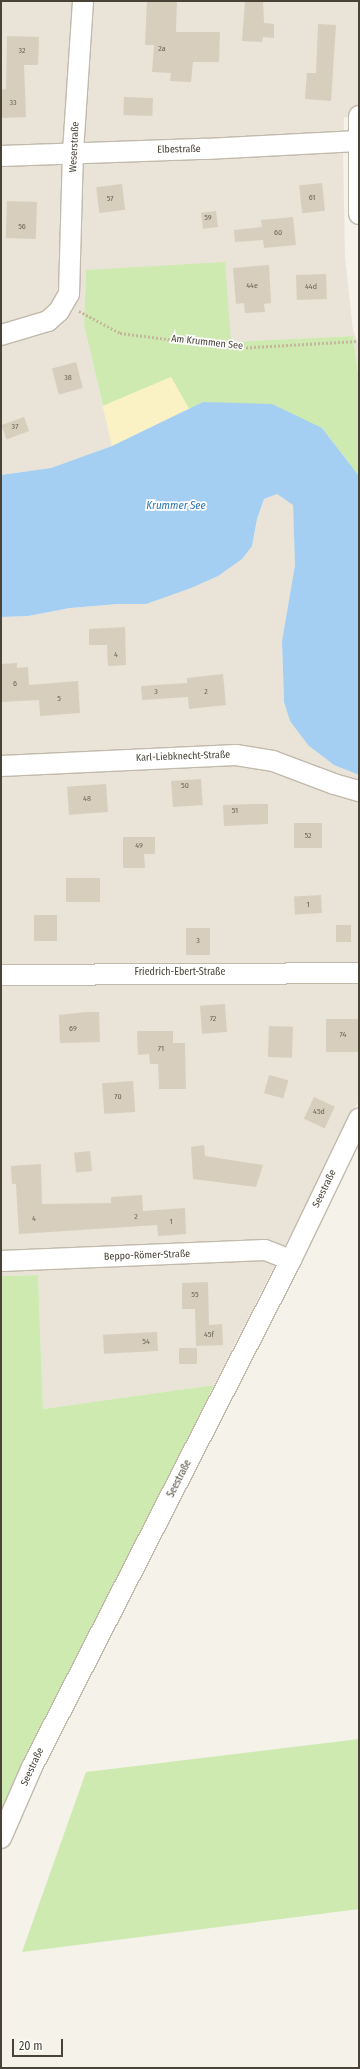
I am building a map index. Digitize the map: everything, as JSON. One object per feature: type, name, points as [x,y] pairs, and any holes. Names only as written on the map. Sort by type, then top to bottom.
[{"type":"street","name":"Weserstraße","points":[[67,298],[73,152],[83,1]]},
{"type":"street","points":[[359,116],[359,214]]},
{"type":"street","name":"Elbestraße","points":[[1,156],[73,152],[206,149],[358,141]]},
{"type":"street","points":[[1,335],[48,321],[67,298]]},
{"type":"street","name":"Karl-Liebknecht-Straße","points":[[1,766],[236,755],[273,761],[334,784],[359,790]]},
{"type":"street","name":"Friedrich-Ebert-Straße","points":[[1,975],[359,973]]},
{"type":"street","name":"Seestraße","points":[[1,1838],[32,1767],[291,1260],[359,1119]]},
{"type":"street","name":"Beppo-Römer-Straße","points":[[1,1261],[265,1250],[291,1260]]},
{"type":"path","name":"Am Krummen See","points":[[67,298],[91,320],[120,333],[238,348],[358,341]]},
{"type":"shaded area","points":[[1,1],[359,1],[359,118],[344,117],[343,153],[345,256],[353,331],[359,345],[359,381],[353,336],[231,342],[86,270],[84,325],[112,446],[51,468],[1,475]]},
{"type":"shaded area","points":[[277,494],[293,505],[295,565],[282,641],[284,702],[290,721],[334,765],[359,775],[359,1100],[214,1385],[43,1409],[38,1275],[1,1276],[1,617],[28,616],[70,608],[118,604],[146,604],[252,546],[257,519],[264,499]]},
{"type":"green space","points":[[225,262],[231,342],[353,336],[359,381],[359,476],[322,428],[203,402],[189,409],[171,377],[103,406],[84,325],[86,270]]},
{"type":"green space","points":[[38,1275],[43,1409],[214,1385],[1,1820],[1,1276]]},
{"type":"green space","points":[[359,1739],[359,1909],[22,1952],[86,1772]]},
{"type":"sand","points":[[171,377],[189,409],[112,446],[103,406]]},
{"type":"water","name":"Krummer See","points":[[203,402],[272,404],[322,428],[359,476],[359,775],[334,765],[308,745],[290,721],[284,702],[282,641],[295,565],[293,505],[277,494],[264,499],[257,519],[252,546],[242,559],[218,576],[191,588],[146,604],[118,604],[70,608],[28,616],[1,617],[1,475],[51,468],[112,446]]},
{"type":"building","points":[[147,1],[177,1],[176,32],[220,32],[219,62],[193,62],[191,82],[170,81],[171,73],[152,72],[154,45],[145,45]]},
{"type":"building","points":[[245,1],[263,1],[264,23],[274,24],[274,38],[263,37],[262,42],[242,41]]},
{"type":"building","points":[[318,24],[336,25],[331,101],[305,99],[307,73],[316,73]]},
{"type":"building","points":[[7,36],[39,37],[38,65],[24,65],[26,117],[1,118],[1,90],[6,89]]},
{"type":"building","points":[[124,97],[153,98],[152,116],[123,115]]},
{"type":"building","points":[[322,183],[325,211],[302,213],[299,185]]},
{"type":"building","points":[[122,184],[125,210],[99,213],[96,187]]},
{"type":"building","points":[[7,201],[37,202],[36,239],[6,238]]},
{"type":"building","points":[[216,211],[218,227],[203,229],[201,213]]},
{"type":"building","points":[[293,217],[296,245],[264,248],[263,240],[235,242],[234,230],[262,227],[261,220]]},
{"type":"building","points":[[269,265],[271,303],[264,304],[265,312],[245,313],[244,303],[236,304],[233,268]]},
{"type":"building","points":[[326,274],[327,299],[297,300],[296,275]]},
{"type":"building","points":[[76,362],[83,388],[59,395],[52,368]]},
{"type":"building","points":[[24,417],[29,431],[7,439],[1,425]]},
{"type":"building","points":[[125,627],[126,665],[108,666],[107,645],[89,645],[89,629]]},
{"type":"building","points":[[17,663],[17,668],[28,667],[29,685],[78,681],[80,713],[40,716],[39,700],[1,702],[1,664]]},
{"type":"building","points":[[223,674],[226,705],[189,709],[188,697],[142,700],[141,686],[187,683],[187,678]]},
{"type":"building","points":[[201,779],[203,805],[173,807],[171,781]]},
{"type":"building","points":[[106,784],[108,812],[69,815],[67,787]]},
{"type":"building","points":[[268,804],[268,824],[224,826],[223,805]]},
{"type":"building","points":[[294,823],[322,823],[322,848],[294,848]]},
{"type":"building","points":[[123,837],[155,837],[155,854],[144,854],[145,868],[123,868]]},
{"type":"building","points":[[66,878],[100,878],[100,902],[66,902]]},
{"type":"building","points":[[321,895],[322,913],[295,914],[294,896]]},
{"type":"building","points":[[34,915],[57,915],[57,941],[34,941]]},
{"type":"building","points":[[336,925],[351,925],[351,942],[336,942]]},
{"type":"building","points":[[186,928],[210,928],[210,955],[186,955]]},
{"type":"building","points":[[225,1004],[227,1032],[202,1034],[200,1006]]},
{"type":"building","points":[[99,1012],[100,1042],[60,1043],[59,1015]]},
{"type":"building","points":[[326,1019],[359,1019],[359,1052],[326,1052]]},
{"type":"building","points":[[269,1026],[293,1027],[292,1058],[268,1057]]},
{"type":"building","points":[[137,1031],[173,1031],[173,1043],[185,1043],[186,1089],[159,1089],[158,1064],[150,1064],[149,1054],[138,1055]]},
{"type":"building","points":[[269,1075],[288,1080],[283,1099],[264,1093]]},
{"type":"building","points":[[133,1081],[135,1112],[104,1114],[102,1083]]},
{"type":"building","points":[[314,1097],[335,1107],[325,1128],[304,1119]]},
{"type":"building","points":[[204,1145],[205,1156],[263,1165],[256,1187],[193,1179],[191,1147]]},
{"type":"building","points":[[90,1151],[92,1171],[76,1173],[74,1153]]},
{"type":"building","points":[[41,1164],[42,1204],[111,1203],[111,1197],[142,1195],[143,1211],[185,1208],[186,1234],[158,1236],[157,1225],[19,1234],[16,1184],[12,1184],[11,1166]]},
{"type":"building","points":[[208,1282],[209,1325],[222,1324],[223,1345],[196,1346],[195,1309],[182,1309],[182,1283]]},
{"type":"building","points":[[157,1332],[158,1351],[104,1354],[103,1335]]},
{"type":"building","points":[[179,1348],[197,1348],[197,1364],[179,1364]]}]
